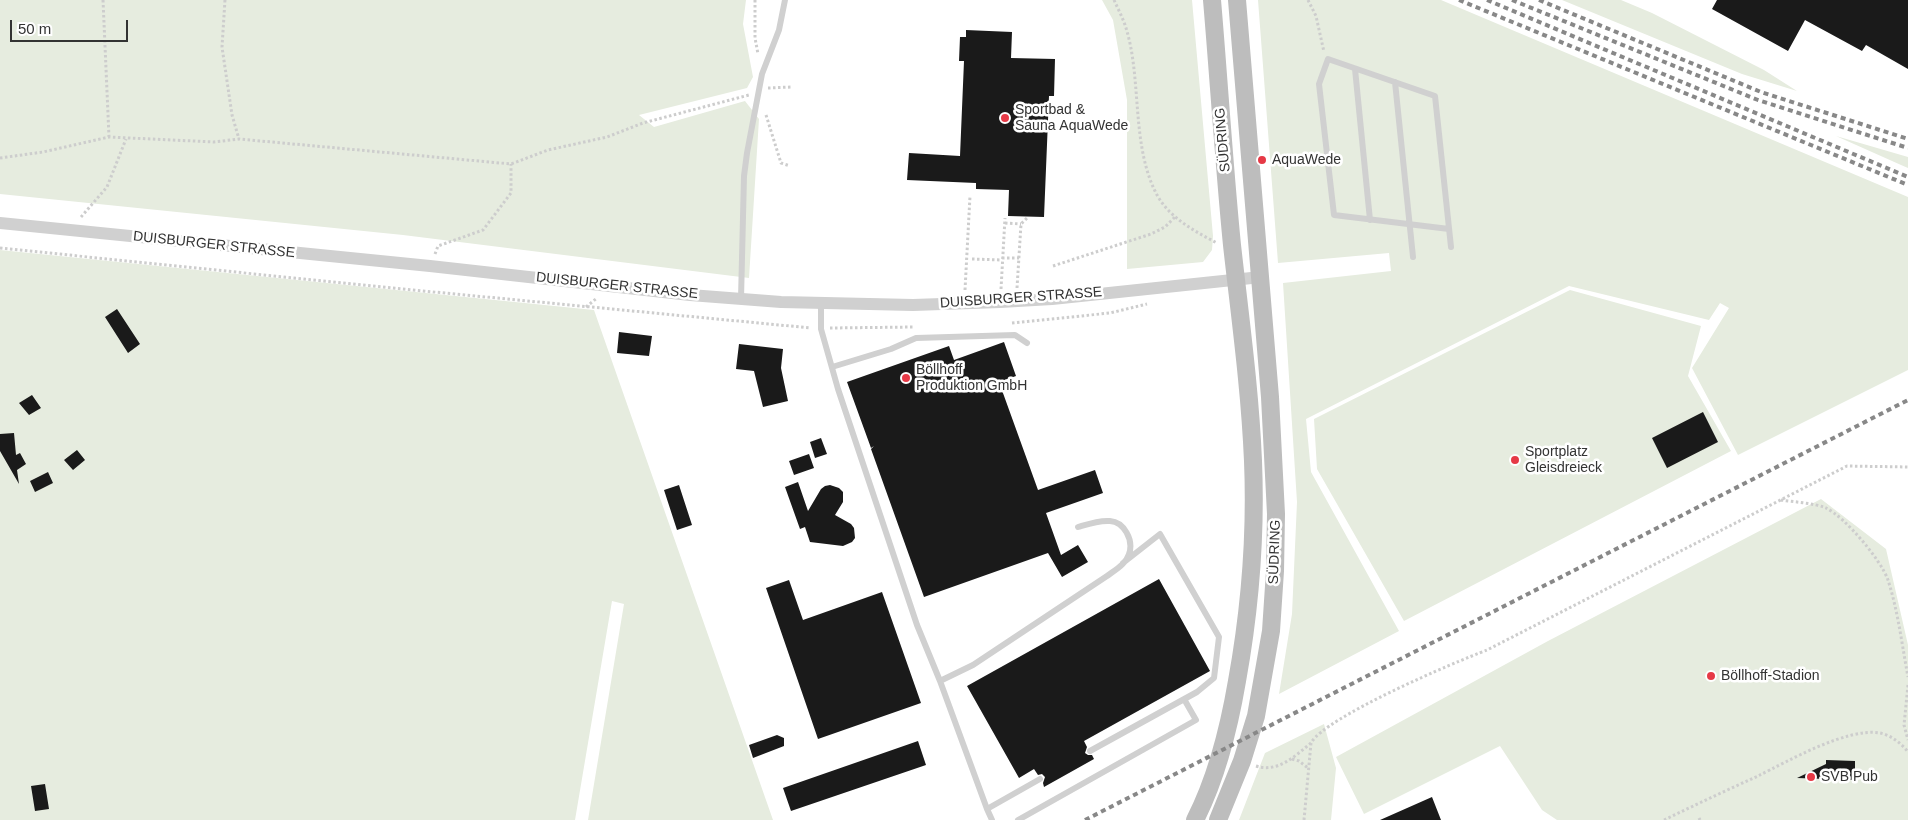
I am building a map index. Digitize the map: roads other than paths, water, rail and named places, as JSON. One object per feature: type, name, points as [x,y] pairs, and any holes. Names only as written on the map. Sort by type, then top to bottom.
[{"type":"main road","name":"SÜDRING","points":[[1195,820],[1212,778],[1232,708],[1247,627],[1251,571],[1253,464],[1250,411],[1236,279],[1212,0]]},
{"type":"main road","name":"SÜDRING","points":[[1218,820],[1242,761],[1256,716],[1271,631],[1276,514],[1261,277],[1237,0]]},
{"type":"street","name":"DUISBURGER STRASSE","points":[[0,223],[741,299],[821,303],[964,304],[1052,299],[1236,279]]},
{"type":"street","points":[[1236,279],[1261,277]]},
{"type":"lane","points":[[741,299],[744,176],[762,74],[778,30],[785,0]]},
{"type":"lane","points":[[1449,229],[1334,215],[1320,84],[1328,59],[1435,96],[1451,247]]},
{"type":"lane","points":[[1355,68],[1370,220]]},
{"type":"lane","points":[[1395,82],[1413,257]]},
{"type":"lane","points":[[821,303],[821,329],[832,368],[917,625],[940,680],[992,820]]},
{"type":"lane","points":[[832,368],[891,349],[916,338],[1015,335],[1027,343]]},
{"type":"lane","points":[[1078,527],[1102,520],[1120,524],[1125,529],[1130,543],[1130,554],[1123,563]]},
{"type":"lane","points":[[940,680],[972,665],[1107,576],[1160,534],[1219,637],[1214,678],[1197,692],[1090,751]]},
{"type":"lane","points":[[1018,820],[1196,720],[1184,699]]},
{"type":"lane","points":[[987,809],[1040,779]]},
{"type":"railway","points":[[1459,0],[1908,185]]},
{"type":"railway","points":[[1487,0],[1908,177]]},
{"type":"railway","points":[[1512,0],[1758,100],[1908,148]]},
{"type":"railway","points":[[1539,0],[1761,92],[1908,139]]},
{"type":"railway","points":[[1085,820],[1908,400]]},
{"type":"place","name":"Sportbad & Sauna AquaWede","points":[[1005,118]]},
{"type":"place","name":"AquaWede","points":[[1262,160]]},
{"type":"place","name":"Böllhoff Produktion GmbH","points":[[906,378]]},
{"type":"place","name":"Sportplatz Gleisdreieck","points":[[1515,460]]},
{"type":"place","name":"Böllhoff-Stadion","points":[[1711,676]]},
{"type":"place","name":"SVB Pub","points":[[1811,777]]}]
